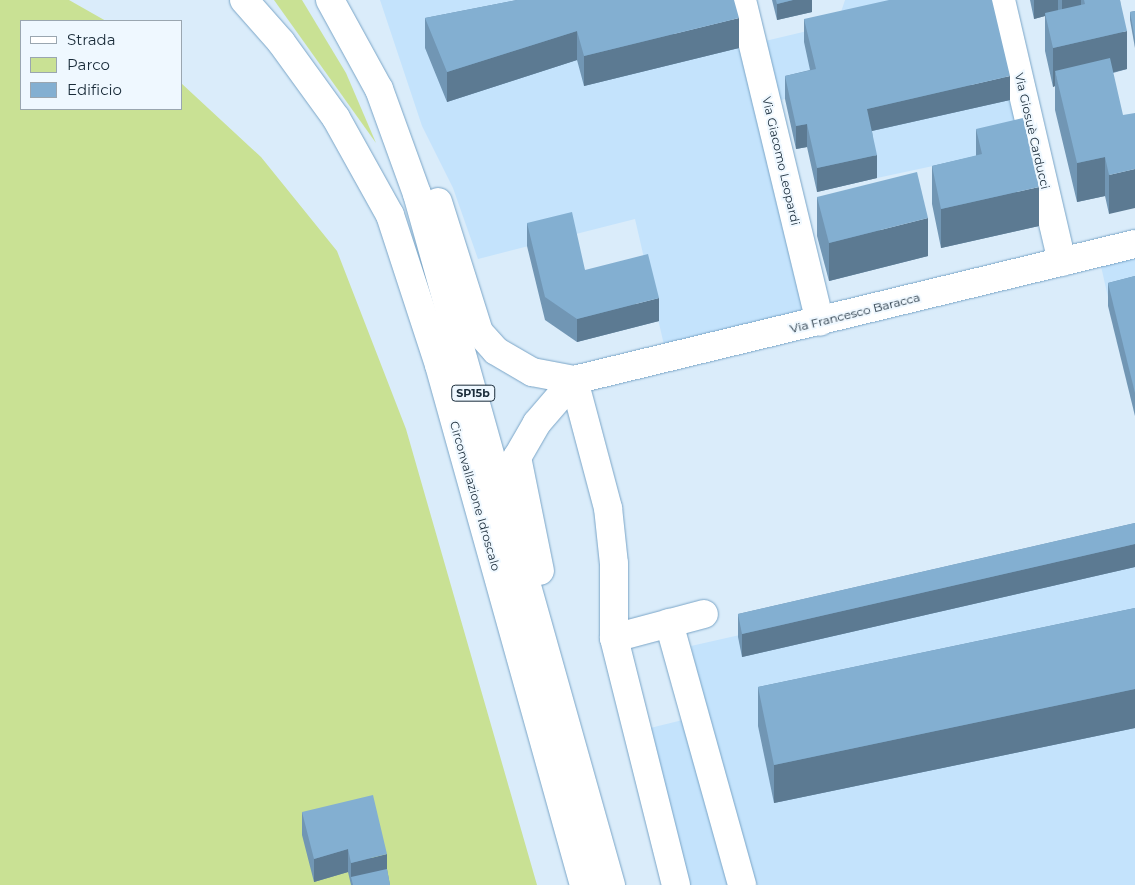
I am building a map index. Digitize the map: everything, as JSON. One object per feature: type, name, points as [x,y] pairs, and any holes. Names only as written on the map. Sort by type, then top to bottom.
[{"type":"main road","name":"Circonvallazione Idroscalo","points":[[244,0],[281,42],[336,118],[390,216],[441,374],[584,885]]},
{"type":"main road","name":"Circonvallazione Idroscalo","points":[[330,0],[367,63],[394,122],[547,666],[611,885]]},
{"type":"main road","name":"Via Giacomo Leopardi","points":[[742,0],[820,322]]},
{"type":"main road","name":"Via Giosuè Carducci","points":[[1001,0],[1062,262]]},
{"type":"main road","points":[[394,122],[437,197],[479,332],[496,351],[532,372],[574,380]]},
{"type":"main road","name":"Via Francesco Baracca","points":[[574,380],[820,322],[1135,244]]},
{"type":"main road","points":[[574,380],[608,508],[614,564],[614,638],[676,885]]},
{"type":"main road","points":[[547,666],[552,620],[516,463],[537,423],[574,380]]},
{"type":"main road","points":[[614,638],[704,614]]},
{"type":"main road","points":[[669,623],[742,885]]},
{"type":"shaded area","points":[[380,0],[742,0],[753,44],[837,24],[845,0],[1001,0],[1035,144],[877,178],[867,132],[785,99],[768,104],[820,322],[667,358],[635,219],[478,259],[453,188],[422,126]]},
{"type":"shaded area","points":[[1135,244],[1135,416],[1098,253]]},
{"type":"shaded area","points":[[1135,546],[1135,885],[676,885],[634,732],[707,714],[691,646]]},
{"type":"green space","points":[[0,0],[69,0],[104,20],[20,20],[20,110],[182,110],[182,84],[261,157],[337,251],[406,429],[537,885],[0,885]]},
{"type":"green space","points":[[274,0],[302,0],[346,73],[376,143]]},
{"type":"building","points":[[517,0],[734,0],[739,18],[584,56],[577,31],[447,72],[425,18]]},
{"type":"building","points":[[776,0],[793,0],[777,4]]},
{"type":"building","points":[[889,0],[992,0],[1010,76],[867,109],[877,155],[817,168],[807,124],[796,126],[785,76],[816,69],[804,19]]},
{"type":"building","points":[[1084,0],[1120,0],[1127,31],[1053,48],[1045,13],[1085,4]]},
{"type":"building","points":[[1135,11],[1135,39],[1130,12]]},
{"type":"building","points":[[1110,58],[1123,115],[1135,113],[1135,169],[1109,175],[1105,157],[1077,163],[1055,71]]},
{"type":"building","points":[[1023,118],[1039,187],[941,209],[932,166],[982,154],[976,129]]},
{"type":"building","points":[[917,172],[928,218],[829,243],[817,197]]},
{"type":"building","points":[[572,212],[585,270],[648,254],[659,298],[577,319],[545,297],[527,223]]},
{"type":"building","points":[[1135,276],[1135,393],[1108,283]]},
{"type":"building","points":[[1135,523],[1135,544],[742,634],[738,614]]},
{"type":"building","points":[[1135,608],[1135,689],[774,765],[758,687]]},
{"type":"building","points":[[373,795],[387,854],[351,863],[348,849],[314,859],[302,812]]},
{"type":"building","points":[[387,869],[390,885],[353,885],[351,877]]}]
